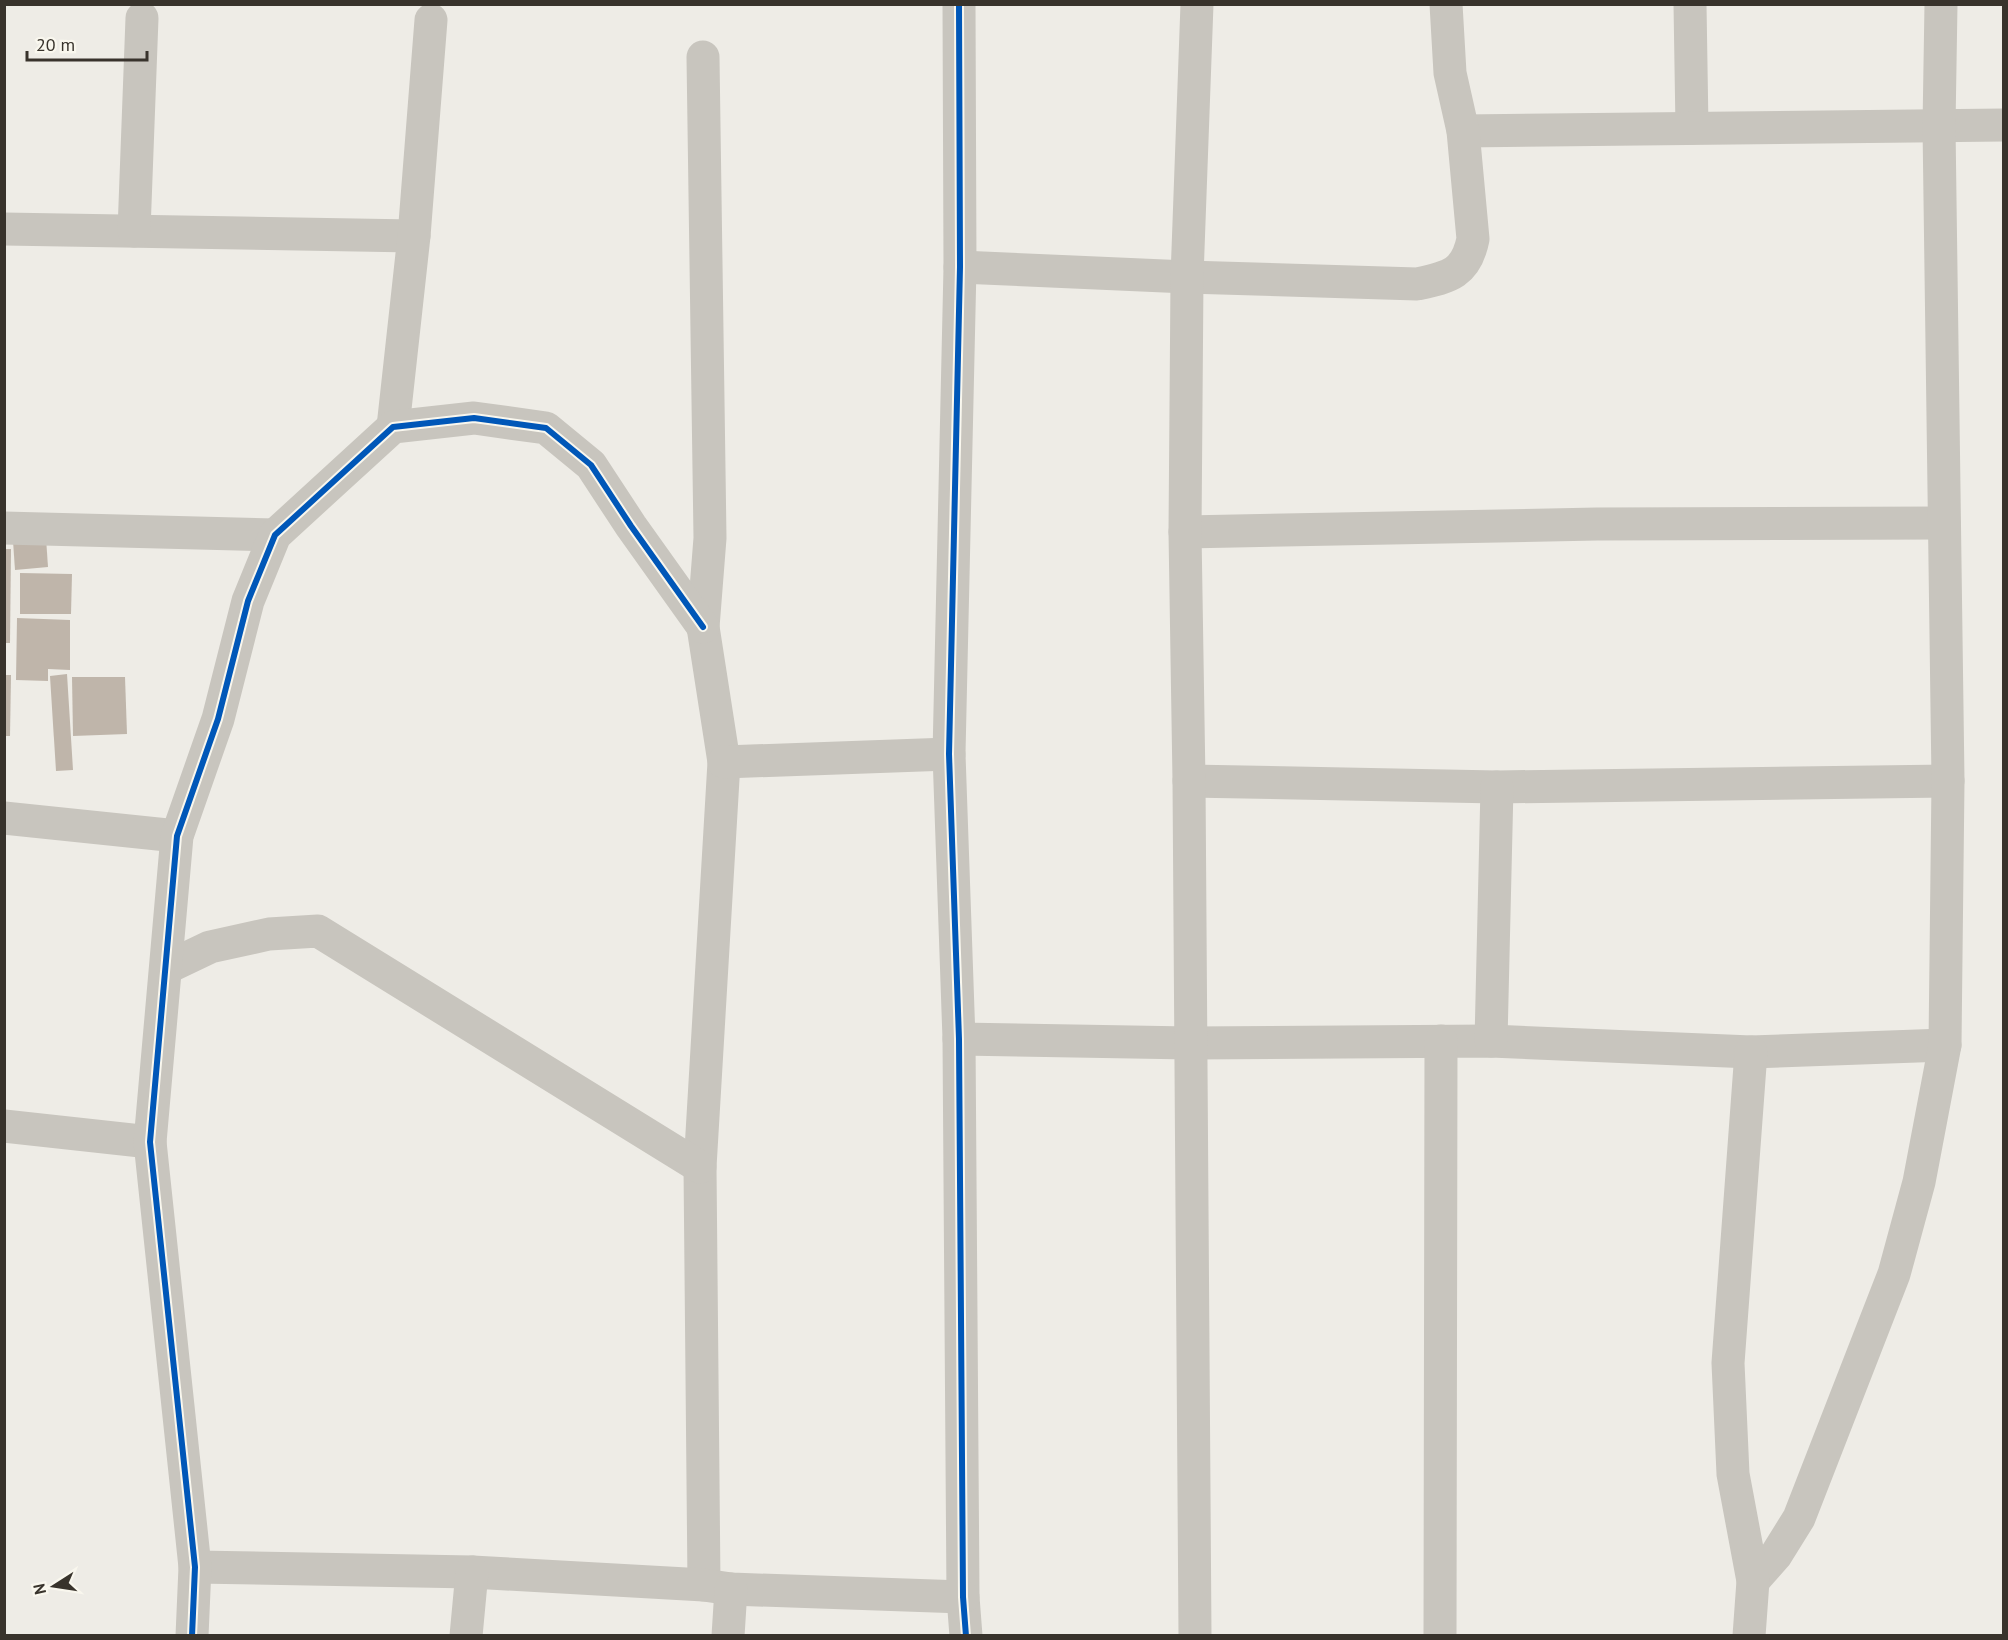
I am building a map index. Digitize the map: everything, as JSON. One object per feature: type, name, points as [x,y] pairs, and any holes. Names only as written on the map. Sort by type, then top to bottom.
[{"type":"street","points":[[959,4],[960,267],[949,754],[959,1039],[963,1596],[966,1635]]},
{"type":"street","points":[[1195,1635],[1185,532],[1187,277],[1197,4]]},
{"type":"street","points":[[960,267],[1417,284],[1444,278],[1460,269],[1470,255],[1473,239],[1463,131],[1450,74],[1446,4]]},
{"type":"street","points":[[1690,4],[1692,128]]},
{"type":"street","points":[[1753,1581],[1776,1555],[1799,1518],[1894,1274],[1919,1182],[1945,1045],[1948,781],[1939,126],[1941,4]]},
{"type":"street","points":[[134,231],[142,18]]},
{"type":"street","points":[[393,427],[414,236],[430,20]]},
{"type":"street","points":[[703,57],[710,538],[703,627],[724,762],[700,1167],[717,1587],[728,1635]]},
{"type":"street","points":[[1463,131],[2004,125]]},
{"type":"street","points":[[4,229],[414,236]]},
{"type":"street","points":[[192,1635],[195,1567],[150,1142],[177,836],[218,719],[248,601],[275,535],[393,427],[474,418],[546,428],[591,465],[703,627]]},
{"type":"street","points":[[1185,532],[1597,524],[1944,523]]},
{"type":"street","points":[[4,528],[275,535]]},
{"type":"street","points":[[724,762],[949,754]]},
{"type":"street","points":[[1189,781],[1497,787],[1948,781]]},
{"type":"street","points":[[1491,1041],[1497,787]]},
{"type":"street","points":[[4,818],[177,836]]},
{"type":"street","points":[[166,968],[210,947],[269,934],[318,931],[700,1167]]},
{"type":"street","points":[[959,1039],[1190,1043],[1491,1041],[1751,1052],[1945,1045]]},
{"type":"street","points":[[1440,1635],[1441,1041]]},
{"type":"street","points":[[1749,1635],[1753,1581],[1733,1474],[1728,1363],[1751,1052]]},
{"type":"street","points":[[4,1126],[150,1142]]},
{"type":"street","points":[[195,1567],[472,1572],[717,1587],[963,1596]]},
{"type":"street","points":[[466,1635],[472,1572]]},
{"type":"building","points":[[46,538],[48,567],[15,570],[13,541]]},
{"type":"building","points":[[4,549],[11,549],[10,643],[4,643]]},
{"type":"building","points":[[20,573],[72,574],[71,614],[20,614]]},
{"type":"building","points":[[17,618],[70,620],[70,670],[48,669],[48,681],[16,680]]},
{"type":"building","points":[[67,674],[73,770],[56,771],[50,676]]},
{"type":"building","points":[[4,675],[11,675],[10,736],[4,736]]},
{"type":"building","points":[[72,677],[125,677],[127,734],[73,736]]},
{"type":"cycle path","points":[[959,4],[960,267],[949,754],[959,1039],[963,1597],[966,1636]]},
{"type":"cycle path","points":[[192,1636],[195,1567],[150,1142],[177,836],[218,719],[248,601],[275,535],[393,427],[474,418],[546,428],[591,465],[703,627]]}]
